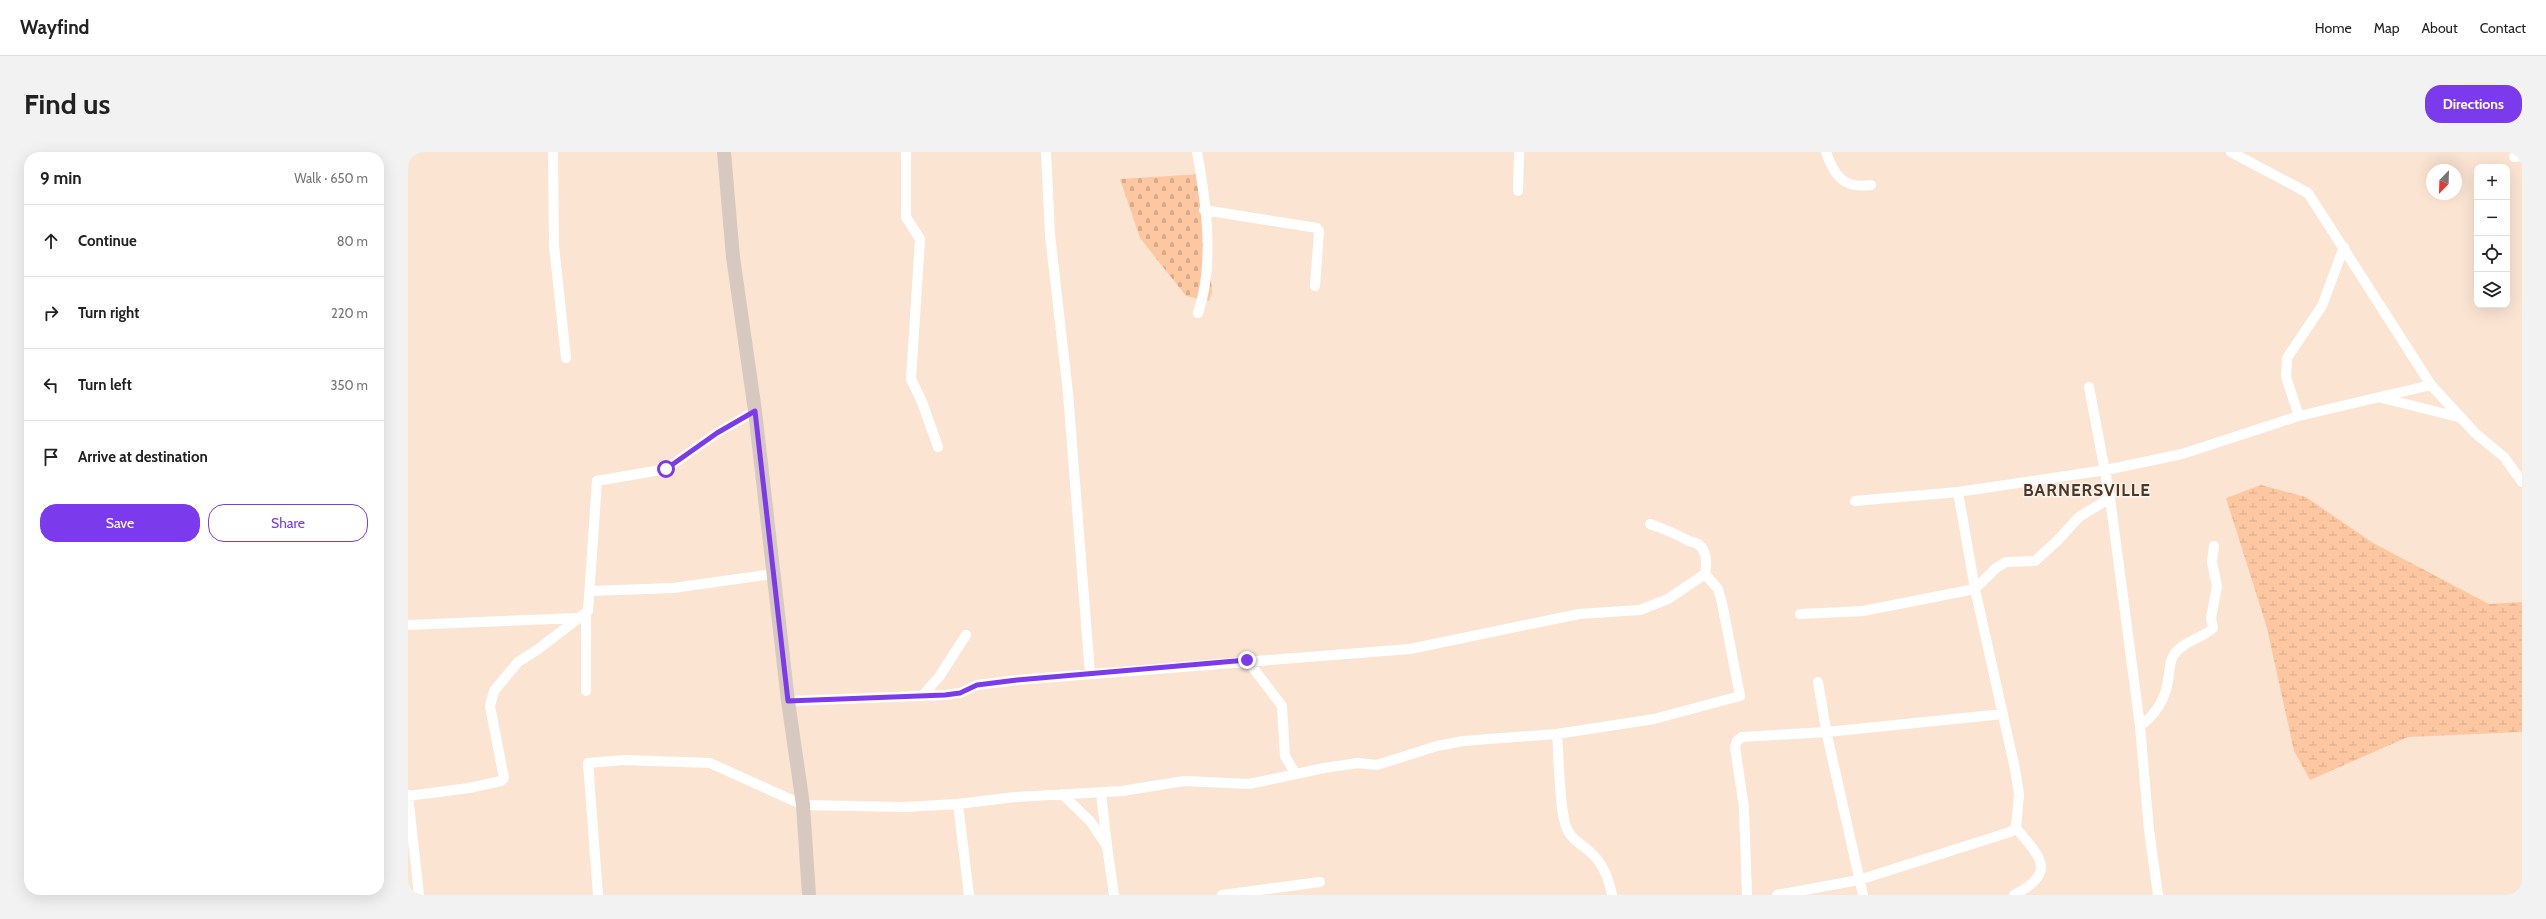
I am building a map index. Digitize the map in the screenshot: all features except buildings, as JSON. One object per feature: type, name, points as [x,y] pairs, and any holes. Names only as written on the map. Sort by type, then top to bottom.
[{"type":"main road","points":[[724,152],[733,257],[755,411],[788,701],[803,805],[809,895]]},
{"type":"street","points":[[553,152],[554,246],[566,358]]},
{"type":"street","points":[[906,152],[906,217],[920,239],[911,379],[922,402],[938,447]]},
{"type":"street","points":[[1046,152],[1050,235],[1068,393],[1090,674]]},
{"type":"street","points":[[1198,152],[1208,271],[1204,296],[1198,313]]},
{"type":"street","points":[[1518,191],[1519,152]]},
{"type":"street","points":[[1826,152],[1832,167],[1844,181],[1858,187],[1871,185]]},
{"type":"street","points":[[2231,152],[2308,193],[2432,385],[2462,418],[2504,457],[2522,482]]},
{"type":"street","points":[[1204,210],[1317,228],[1319,231],[1315,286]]},
{"type":"street","points":[[2299,416],[2286,378],[2287,358],[2322,306],[2344,247]]},
{"type":"street","points":[[1855,501],[1958,492],[2106,470],[2182,454],[2299,416],[2432,385]]},
{"type":"street","points":[[2089,387],[2106,470],[2110,498],[2140,726],[2149,830],[2158,895]]},
{"type":"street","points":[[2379,398],[2462,418]]},
{"type":"street","points":[[419,895],[408,796],[469,788],[501,781],[504,773],[490,706],[490,698],[518,662],[537,650],[588,611],[597,481],[666,469],[717,433],[755,411]]},
{"type":"street","points":[[1958,492],[1975,589],[2019,794],[2016,828],[2040,857],[2041,869],[2030,887],[2014,895]]},
{"type":"street","points":[[1800,614],[1863,611],[1975,589],[1996,568],[2006,562],[2035,561],[2079,518],[2110,498]]},
{"type":"street","points":[[598,895],[588,763],[624,760],[710,763],[803,805],[904,807],[958,804],[1062,794],[1102,793],[1184,781],[1249,784],[1295,773],[1358,764],[1377,765],[1437,746],[1463,741],[1557,734],[1654,719],[1740,696],[1722,602],[1718,589],[1705,574],[1706,557],[1700,547],[1673,531],[1650,524]]},
{"type":"street","points":[[2140,726],[2153,717],[2163,697],[2174,655],[2197,636],[2209,633],[2213,628],[2211,618],[2217,586],[2212,562],[2214,546]]},
{"type":"street","points":[[590,591],[673,588],[773,574]]},
{"type":"street","points":[[788,701],[924,694],[945,695],[960,693],[977,685],[1247,660],[1294,659],[1410,649],[1579,614],[1640,610],[1668,599],[1705,574]]},
{"type":"street","points":[[408,625],[581,616]]},
{"type":"street","points":[[581,616],[586,691]]},
{"type":"street","points":[[924,694],[948,664],[966,635]]},
{"type":"street","points":[[1247,660],[1282,706],[1285,756],[1295,773]]},
{"type":"street","points":[[1818,682],[1826,732],[1863,895]]},
{"type":"street","points":[[1747,895],[1744,808],[1735,747],[1737,741],[1742,737],[1826,732],[2003,714]]},
{"type":"street","points":[[1557,734],[1563,814],[1567,830],[1577,844],[1590,852],[1605,870],[1612,895]]},
{"type":"street","points":[[1102,793],[1107,846],[1114,895]]},
{"type":"street","points":[[1062,794],[1090,821],[1107,846]]},
{"type":"street","points":[[958,804],[969,895]]},
{"type":"street","points":[[1777,895],[1859,880],[2010,832],[2016,828]]},
{"type":"street","points":[[1222,895],[1320,882]]},
{"type":"green space","points":[[1202,174],[1212,292],[1209,301],[1186,296],[1140,238],[1120,179]]},
{"type":"green space","points":[[2261,485],[2306,497],[2373,543],[2489,604],[2522,602],[2522,732],[2408,737],[2310,780],[2294,751],[2267,628],[2226,498]]},
{"type":"district","name":"BARNERSVILLE","points":[[2087,490]]},
{"type":"route","points":[[666,469],[717,433],[755,411],[788,701],[837,698],[873,698],[924,694],[945,695],[960,693],[977,685],[1017,680],[1247,660]]}]
